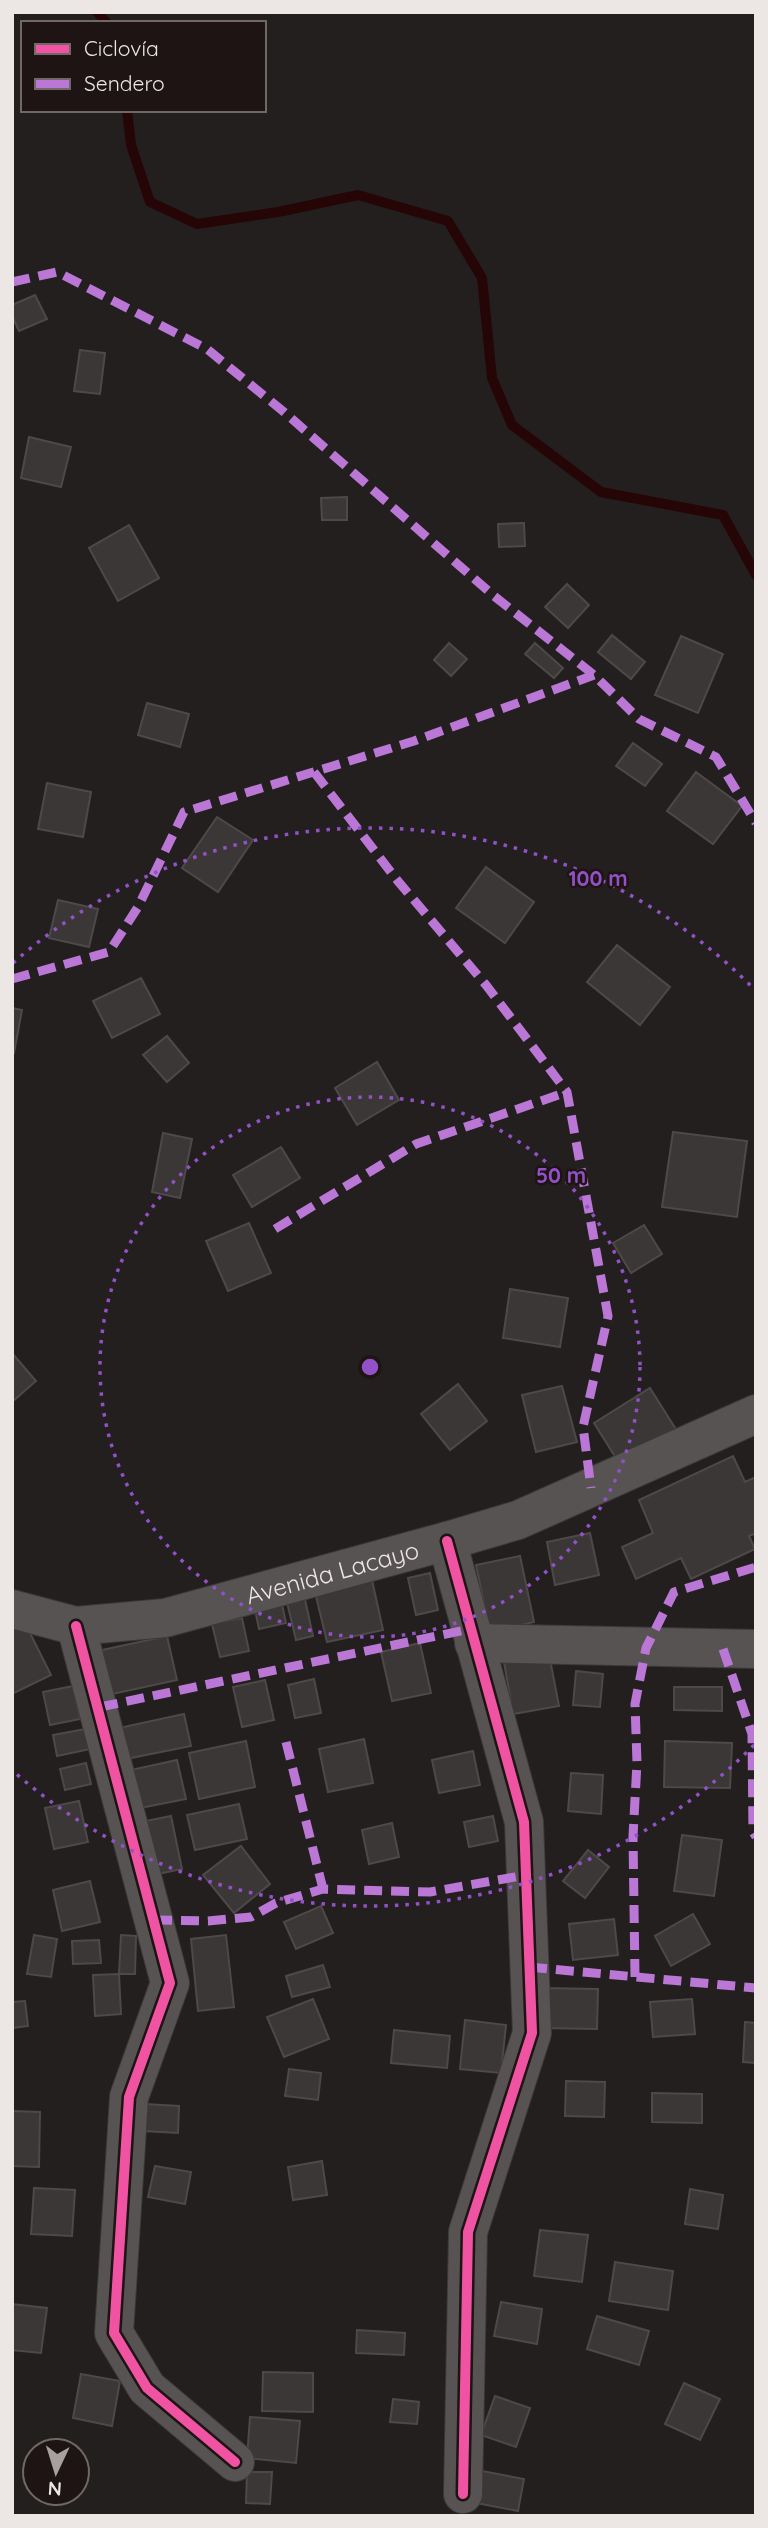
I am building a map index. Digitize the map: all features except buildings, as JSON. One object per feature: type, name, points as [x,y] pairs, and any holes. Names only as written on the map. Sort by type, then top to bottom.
[{"type":"street","name":"Avenida Lacayo","points":[[12,1609],[76,1626],[165,1618],[518,1520],[756,1415]]},
{"type":"street","points":[[447,1541],[524,1822],[532,2033],[468,2232],[463,2494]]},
{"type":"street","points":[[76,1626],[170,1983],[130,2097],[114,2333],[147,2388],[234,2462]]},
{"type":"street","points":[[474,1643],[756,1649]]},
{"type":"waterway","points":[[97,12],[105,21]]},
{"type":"waterway","points":[[127,112],[131,145],[150,202],[197,224],[278,212],[358,195],[448,221],[482,278],[492,378],[512,425],[601,492],[723,515],[756,575]]},
{"type":"marked path","points":[[12,282],[57,272],[207,349],[284,412],[494,596],[594,675],[639,719],[716,757],[756,823]]},
{"type":"marked path","points":[[12,979],[109,952],[138,907],[184,812],[414,741],[594,675]]},
{"type":"marked path","points":[[314,772],[397,880],[486,985],[567,1092],[608,1316],[583,1427],[591,1488]]},
{"type":"marked path","points":[[275,1229],[416,1144],[567,1092]]},
{"type":"marked path","points":[[635,1977],[635,1704],[646,1648],[674,1592],[756,1567]]},
{"type":"marked path","points":[[100,1707],[470,1629]]},
{"type":"marked path","points":[[723,1649],[752,1734],[753,1832],[756,1837]]},
{"type":"marked path","points":[[286,1742],[323,1889]]},
{"type":"marked path","points":[[154,1920],[208,1921],[251,1917],[276,1903],[323,1889],[430,1892],[526,1875]]},
{"type":"marked path","points":[[529,1967],[756,1988]]},
{"type":"cycle path","points":[[447,1541],[524,1822],[532,2033],[468,2232],[463,2494]]},
{"type":"cycle path","points":[[76,1626],[170,1983],[129,2097],[114,2333],[147,2388],[235,2462]]}]
